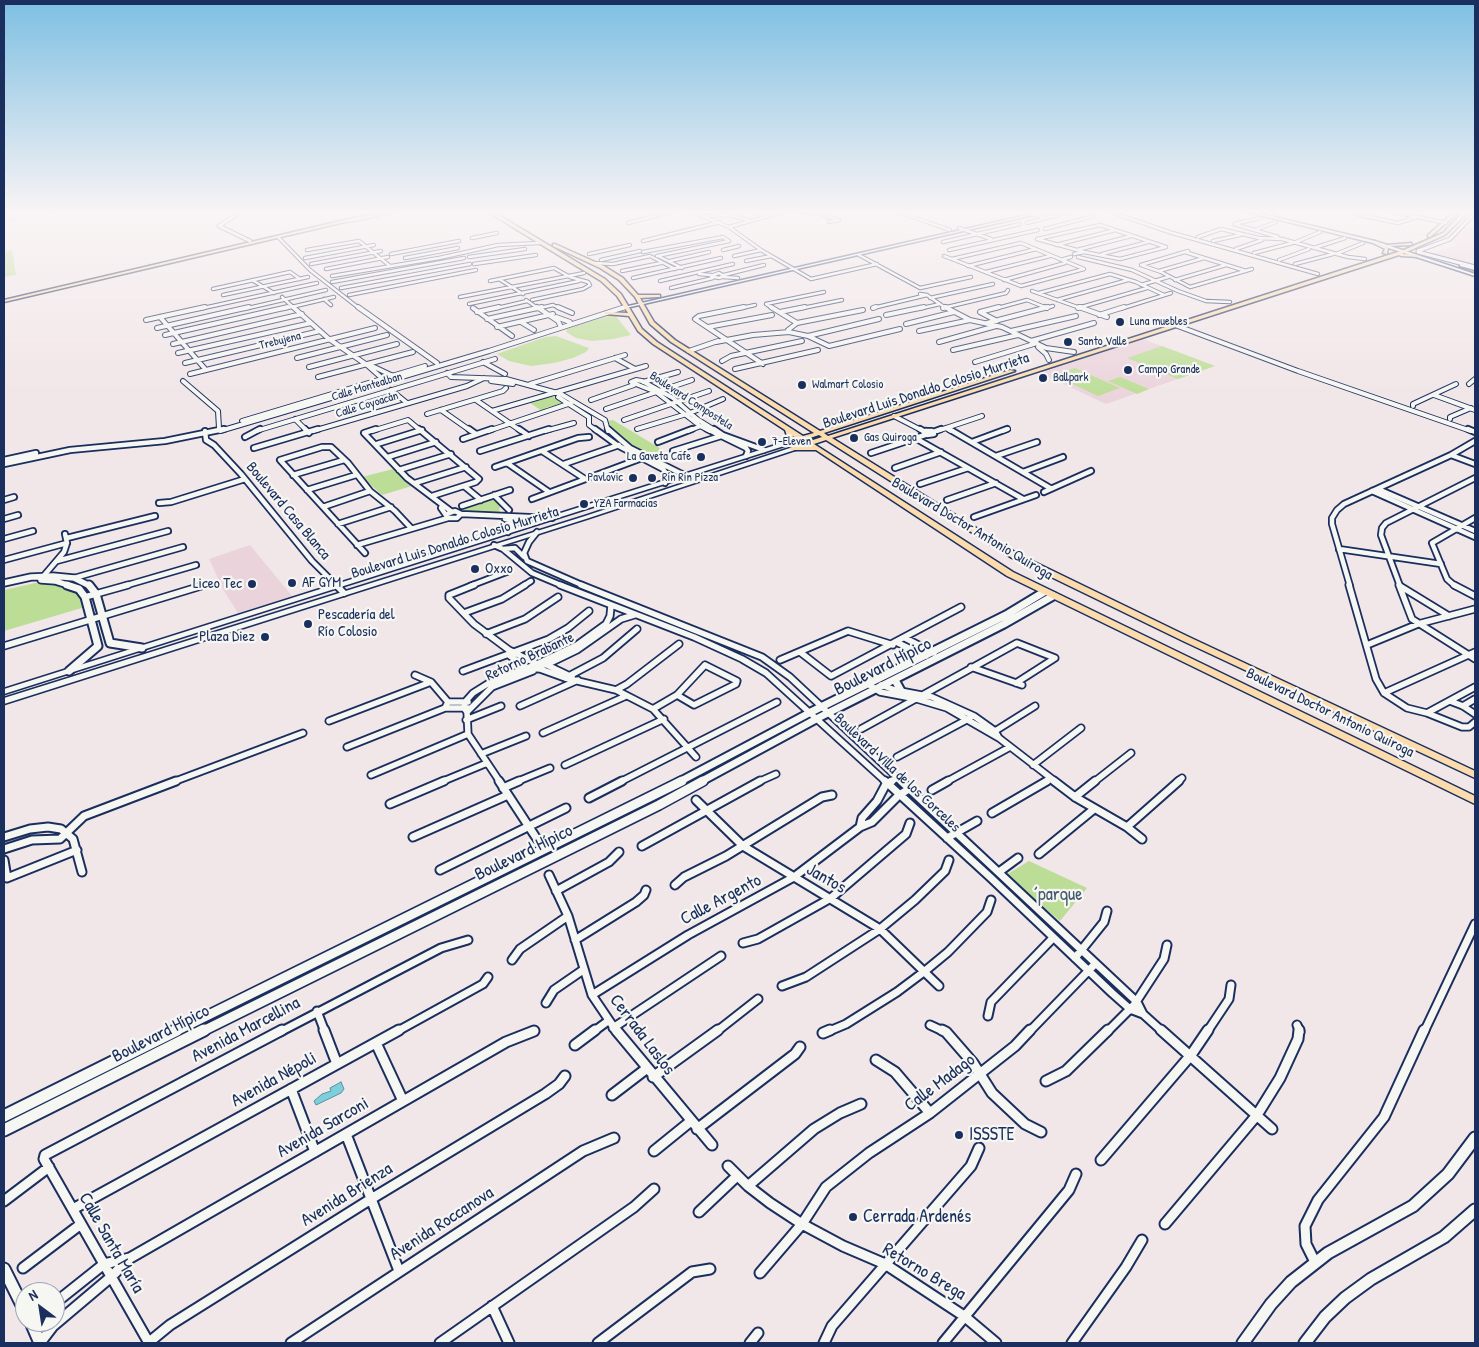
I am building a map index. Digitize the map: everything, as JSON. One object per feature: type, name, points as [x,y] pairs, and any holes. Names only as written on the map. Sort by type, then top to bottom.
[{"type":"main road","points":[[5,300],[110,274]]},
{"type":"main road","points":[[93,280],[115,274]]},
{"type":"main road","points":[[5,300],[119,274]]},
{"type":"main road","name":"Boulevard Doctor Antonio Quiroga","points":[[594,274],[609,285],[626,306],[629,315],[640,330],[655,343],[981,556],[1049,594],[1475,800]]},
{"type":"main road","name":"Boulevard Doctor Antonio Quiroga","points":[[614,274],[621,279],[639,300],[644,311],[657,329],[689,352],[1030,564],[1475,775]]},
{"type":"main road","points":[[626,306],[646,298],[656,299],[760,274]]},
{"type":"main road","points":[[639,300],[656,299],[765,274]]},
{"type":"main road","points":[[1132,336],[1176,326],[1318,274]]},
{"type":"main road","points":[[1085,354],[1166,322],[1230,302],[1261,296],[1337,274]]},
{"type":"main road","points":[[644,311],[656,299]]},
{"type":"main road","points":[[607,313],[629,315]]},
{"type":"main road","points":[[1176,326],[1186,329]]},
{"type":"main road","name":"Boulevard Luis Donaldo Colosio Murrieta","points":[[4,701],[564,524],[957,396],[1049,360],[1117,341]]},
{"type":"main road","name":"Boulevard Luis Donaldo Colosio Murrieta","points":[[4,692],[613,500],[960,388],[1085,354]]},
{"type":"main road","points":[[957,396],[954,392],[960,388]]},
{"type":"main road","points":[[897,415],[892,413],[893,411],[920,401]]},
{"type":"main road","points":[[809,427],[821,429],[834,428]]},
{"type":"main road","points":[[787,443],[790,436],[788,430]]},
{"type":"main road","points":[[836,445],[841,433]]},
{"type":"main road","points":[[792,449],[818,450]]},
{"type":"main road","points":[[640,499],[640,494],[658,485]]},
{"type":"main road","points":[[564,524],[615,505],[616,503],[613,500]]},
{"type":"street","points":[[213,289],[282,274]]},
{"type":"street","points":[[293,274],[300,279]]},
{"type":"street","points":[[315,274],[346,299],[437,363]]},
{"type":"street","points":[[332,282],[374,274]]},
{"type":"street","points":[[401,274],[412,282]]},
{"type":"street","points":[[341,288],[415,274]]},
{"type":"street","points":[[349,295],[456,274]]},
{"type":"street","points":[[490,281],[524,274]]},
{"type":"street","points":[[460,297],[568,274]]},
{"type":"street","points":[[633,278],[652,274]]},
{"type":"street","points":[[660,281],[690,274]]},
{"type":"street","points":[[699,274],[738,278]]},
{"type":"street","points":[[705,274],[722,277],[733,274]]},
{"type":"street","points":[[801,274],[812,280],[837,274]]},
{"type":"street","points":[[895,274],[920,288],[971,277]]},
{"type":"street","points":[[990,274],[1027,289]]},
{"type":"street","points":[[1004,280],[1021,274]]},
{"type":"street","points":[[1021,286],[1066,274]]},
{"type":"street","points":[[1039,293],[1110,274],[1136,282],[1164,295]]},
{"type":"street","points":[[1134,274],[1152,280],[1157,280],[1167,275]]},
{"type":"street","points":[[1135,274],[1210,307]]},
{"type":"street","points":[[1175,280],[1196,274]]},
{"type":"street","points":[[1167,275],[1192,287],[1236,274]]},
{"type":"street","points":[[487,319],[587,288],[590,285],[588,282],[565,275]]},
{"type":"street","points":[[1141,284],[1167,275]]},
{"type":"street","points":[[671,288],[712,276]]},
{"type":"street","points":[[223,295],[308,277]]},
{"type":"street","points":[[716,283],[722,277]]},
{"type":"street","points":[[499,279],[560,322]]},
{"type":"street","points":[[1136,282],[1147,279]]},
{"type":"street","points":[[252,280],[284,299],[339,348],[366,365],[387,382]]},
{"type":"street","points":[[340,280],[357,293]]},
{"type":"street","points":[[1057,300],[1128,280]]},
{"type":"street","points":[[1157,280],[1175,292],[1209,302],[1230,302]]},
{"type":"street","points":[[471,306],[580,281]]},
{"type":"street","points":[[146,320],[317,283]]},
{"type":"street","points":[[873,308],[992,284]]},
{"type":"street","points":[[308,285],[316,292]]},
{"type":"street","points":[[221,287],[229,293]]},
{"type":"street","points":[[1078,308],[1147,288]]},
{"type":"street","points":[[157,328],[326,290]]},
{"type":"street","points":[[886,315],[961,304],[1008,290]]},
{"type":"street","points":[[1032,291],[1107,317]]},
{"type":"street","points":[[798,323],[766,304],[824,292]]},
{"type":"street","points":[[1099,314],[1175,292]]},
{"type":"street","points":[[455,294],[497,327],[512,336]]},
{"type":"street","points":[[165,335],[334,297]]},
{"type":"street","points":[[926,297],[968,321],[996,326],[1044,348],[1076,352]]},
{"type":"street","points":[[324,299],[331,305]]},
{"type":"street","points":[[238,300],[247,307]]},
{"type":"street","points":[[780,312],[842,300]]},
{"type":"street","points":[[997,321],[980,312],[1027,300],[1047,308]]},
{"type":"street","points":[[478,312],[534,303],[555,305],[572,313]]},
{"type":"street","points":[[755,305],[699,316],[696,320],[763,364]]},
{"type":"street","points":[[4,460],[70,448],[166,441],[205,433],[397,379],[626,306]]},
{"type":"street","points":[[212,431],[392,376],[511,343],[560,322],[570,322],[626,306]]},
{"type":"street","points":[[984,324],[1053,306]]},
{"type":"street","points":[[716,342],[789,331],[798,323],[863,310]]},
{"type":"street","points":[[906,324],[952,313]]},
{"type":"street","points":[[258,314],[266,323]]},
{"type":"street","points":[[173,344],[302,314]]},
{"type":"street","points":[[215,315],[224,322]]},
{"type":"street","points":[[497,327],[551,315]]},
{"type":"street","points":[[708,327],[772,315]]},
{"type":"street","points":[[1009,332],[1076,316]]},
{"type":"street","points":[[160,317],[206,370]]},
{"type":"street","points":[[808,336],[879,319]]},
{"type":"street","points":[[919,331],[968,321]]},
{"type":"street","points":[[178,354],[311,322]]},
{"type":"street","points":[[520,322],[534,330]]},
{"type":"street","points":[[1166,322],[1296,372],[1475,434]]},
{"type":"street","points":[[975,362],[1094,323]]},
{"type":"street","points":[[939,342],[996,326]]},
{"type":"street","name":"Trebujena","points":[[190,374],[375,328]]},
{"type":"street","points":[[689,352],[723,338],[760,331],[789,331],[808,336],[827,347],[900,329]]},
{"type":"street","points":[[1186,329],[1233,348]]},
{"type":"street","points":[[278,330],[287,339]]},
{"type":"street","points":[[367,330],[377,338]]},
{"type":"street","points":[[231,331],[240,339]]},
{"type":"street","points":[[185,363],[320,331]]},
{"type":"street","points":[[298,358],[387,335]]},
{"type":"street","points":[[953,350],[1016,335]]},
{"type":"street","points":[[722,361],[725,358],[746,352],[802,341]]},
{"type":"street","points":[[309,367],[397,344]]},
{"type":"street","points":[[254,347],[264,356]]},
{"type":"street","points":[[297,347],[308,356]]},
{"type":"street","points":[[387,347],[400,356]]},
{"type":"street","points":[[1044,348],[1049,360]]},
{"type":"street","points":[[735,369],[818,350]]},
{"type":"street","points":[[318,376],[412,352]]},
{"type":"street","points":[[528,384],[625,355]]},
{"type":"street","points":[[615,358],[635,369]]},
{"type":"street","name":"Calle Montealban","points":[[245,437],[255,431],[495,359]]},
{"type":"street","points":[[483,362],[504,374]]},
{"type":"street","points":[[321,364],[333,373]]},
{"type":"street","points":[[366,365],[397,379]]},
{"type":"street","points":[[492,411],[646,366]]},
{"type":"street","points":[[643,382],[678,372]]},
{"type":"street","points":[[447,373],[451,377]]},
{"type":"street","points":[[425,380],[451,377],[497,380],[520,384],[549,394],[570,403],[583,412],[589,419],[590,425],[617,445],[665,471],[668,476],[665,482]]},
{"type":"street","name":"Calle Coyoacán","points":[[254,448],[484,379]]},
{"type":"street","points":[[1469,384],[1475,379]]},
{"type":"street","points":[[184,380],[218,411],[219,428]]},
{"type":"street","name":"Boulevard Compostela","points":[[658,392],[631,382],[636,380],[643,382],[674,402],[721,436]]},
{"type":"street","points":[[606,409],[692,380]]},
{"type":"street","points":[[520,384],[528,384],[556,392],[575,401],[605,420],[608,431],[623,443],[686,476]]},
{"type":"street","points":[[1413,406],[1413,404],[1456,384]]},
{"type":"street","points":[[591,400],[636,385]]},
{"type":"street","points":[[427,414],[504,392],[506,388]]},
{"type":"street","points":[[391,390],[407,403]]},
{"type":"street","points":[[624,420],[709,391]]},
{"type":"street","points":[[1434,395],[1475,410]]},
{"type":"street","points":[[637,429],[688,413],[723,399]]},
{"type":"street","points":[[476,400],[529,436]]},
{"type":"street","points":[[463,439],[575,401]]},
{"type":"street","points":[[1450,419],[1450,417],[1475,406]]},
{"type":"street","points":[[441,410],[476,434]]},
{"type":"street","name":"Boulevard Compostela","points":[[688,413],[700,426],[748,450],[746,456]]},
{"type":"street","points":[[897,415],[933,435],[933,432],[982,416]]},
{"type":"street","points":[[589,419],[599,417]]},
{"type":"street","points":[[295,419],[309,433]]},
{"type":"street","points":[[432,496],[479,480],[411,421],[406,420],[364,433],[377,444],[400,470],[442,505],[441,508],[448,515]]},
{"type":"street","points":[[480,451],[564,424],[574,423]]},
{"type":"street","points":[[658,442],[705,424]]},
{"type":"street","points":[[597,429],[607,426]]},
{"type":"street","points":[[946,428],[1050,488]]},
{"type":"street","points":[[972,442],[1008,429]]},
{"type":"street","points":[[377,444],[422,430]]},
{"type":"street","points":[[212,431],[214,445]]},
{"type":"street","points":[[872,453],[915,438],[926,432]]},
{"type":"street","name":"Boulevard Casa Blanca","points":[[205,433],[206,440],[214,445],[245,479],[312,561],[344,593]]},
{"type":"street","points":[[673,451],[721,436]]},
{"type":"street","points":[[494,467],[581,437],[589,437]]},
{"type":"street","points":[[915,438],[1023,499]]},
{"type":"street","points":[[1475,441],[1451,455],[1344,504],[1332,518],[1332,524],[1376,679],[1384,693],[1407,708],[1427,713],[1462,727],[1470,727],[1475,722]]},
{"type":"street","points":[[388,457],[436,442]]},
{"type":"street","points":[[996,456],[1037,442]]},
{"type":"street","points":[[564,464],[623,443]]},
{"type":"street","name":"Boulevard Compostela","points":[[737,443],[764,450]]},
{"type":"street","points":[[365,553],[280,461],[282,459],[326,446],[334,450],[370,492],[391,507],[411,528]]},
{"type":"street","points":[[4,464],[70,448]]},
{"type":"street","points":[[542,450],[586,479]]},
{"type":"street","points":[[895,468],[941,452]]},
{"type":"street","points":[[400,470],[451,454]]},
{"type":"street","points":[[1451,455],[1475,464]]},
{"type":"street","points":[[532,499],[647,456]]},
{"type":"street","points":[[1023,472],[1063,457]]},
{"type":"street","points":[[293,475],[344,460]]},
{"type":"street","points":[[508,463],[549,492]]},
{"type":"street","points":[[415,483],[466,467]]},
{"type":"street","points":[[920,484],[968,468]]},
{"type":"street","points":[[1044,492],[1092,471]]},
{"type":"street","points":[[307,490],[356,475]]},
{"type":"street","points":[[1475,478],[1386,524],[1382,528],[1381,534],[1412,619],[1475,659]]},
{"type":"street","points":[[159,503],[170,502],[245,479]]},
{"type":"street","points":[[947,500],[996,483]]},
{"type":"street","points":[[464,486],[481,500]]},
{"type":"street","points":[[1378,489],[1459,527],[1475,537]]},
{"type":"street","points":[[462,506],[510,490]]},
{"type":"street","points":[[1372,491],[1417,508]]},
{"type":"street","points":[[323,507],[370,492]]},
{"type":"street","points":[[494,495],[509,510]]},
{"type":"street","points":[[974,517],[1036,495]]},
{"type":"street","points":[[4,500],[14,497]]},
{"type":"street","points":[[338,524],[391,507]]},
{"type":"street","points":[[4,519],[18,515]]},
{"type":"street","points":[[357,545],[448,515],[554,518]]},
{"type":"street","points":[[460,515],[510,520],[513,528],[508,532]]},
{"type":"street","points":[[4,560],[66,539],[155,516]]},
{"type":"street","points":[[1475,519],[1432,543],[1447,579],[1452,584],[1475,596]]},
{"type":"street","points":[[1459,527],[1475,531]]},
{"type":"street","points":[[4,539],[32,531]]},
{"type":"street","points":[[57,562],[168,531]]},
{"type":"street","points":[[524,557],[526,547],[537,532]]},
{"type":"street","points":[[41,578],[57,562],[66,539]]},
{"type":"street","points":[[503,549],[513,548],[513,540]]},
{"type":"street","name":"Boulevard Villa de los Corceles","points":[[494,545],[503,549],[523,568],[634,615],[697,634],[762,657],[790,677],[1035,906],[1095,964],[1134,1006]]},
{"type":"street","points":[[4,583],[41,578],[74,578],[183,547]]},
{"type":"street","name":"Boulevard Villa de los Corceles","points":[[513,548],[531,564],[697,634],[754,666],[778,683],[1088,970],[1134,1006],[1191,1055],[1272,1129]]},
{"type":"street","points":[[1339,549],[1441,564]]},
{"type":"street","points":[[523,568],[531,564]]},
{"type":"street","points":[[85,597],[196,565]]},
{"type":"street","points":[[509,571],[452,593],[449,598],[474,624],[526,668],[547,665],[572,678]]},
{"type":"street","points":[[4,586],[41,578],[65,583],[78,589],[85,597],[98,646]]},
{"type":"street","points":[[74,578],[89,584],[96,594],[110,643]]},
{"type":"street","points":[[464,613],[502,599],[531,581]]},
{"type":"street","points":[[4,646],[201,586]]},
{"type":"street","points":[[1400,586],[1449,616]]},
{"type":"street","name":"Boulevard Hípico","points":[[4,1116],[428,905],[650,798],[932,656],[1004,624],[1049,594]]},
{"type":"street","points":[[486,634],[525,619],[558,597]]},
{"type":"street","points":[[603,602],[611,597]]},
{"type":"street","name":"Retorno Brabante","points":[[469,707],[492,687],[539,666],[577,645],[606,624],[610,616],[611,606]]},
{"type":"street","points":[[800,652],[830,676],[895,644],[962,607]]},
{"type":"street","points":[[1366,645],[1418,624],[1475,608]]},
{"type":"street","points":[[463,671],[549,639],[568,628],[589,611]]},
{"type":"street","name":"Retorno Brabante","points":[[547,665],[584,646],[621,619],[634,615]]},
{"type":"street","points":[[520,706],[572,678],[603,658],[637,629]]},
{"type":"street","points":[[780,660],[851,630],[932,656]]},
{"type":"street","points":[[95,634],[106,631]]},
{"type":"street","points":[[905,638],[932,656]]},
{"type":"street","points":[[861,729],[1019,642],[1054,658],[1016,683]]},
{"type":"street","points":[[69,671],[98,646],[110,643],[142,648]]},
{"type":"street","points":[[616,690],[628,684],[679,644]]},
{"type":"street","points":[[516,652],[539,666],[572,678],[616,690],[653,709],[664,719],[696,757]]},
{"type":"street","points":[[1384,693],[1475,652]]},
{"type":"street","name":"Boulevard Hípico","points":[[875,685],[895,680],[932,656]]},
{"type":"street","points":[[653,709],[676,695],[705,665],[737,681],[736,684],[694,706],[676,695]]},
{"type":"street","points":[[971,667],[1022,685]]},
{"type":"street","name":"Retorno Brabante","points":[[469,707],[473,693],[489,683],[526,668]]},
{"type":"street","points":[[416,675],[431,682],[447,705]]},
{"type":"street","points":[[895,680],[900,694]]},
{"type":"street","points":[[329,721],[431,682]]},
{"type":"street","points":[[875,685],[938,705],[971,718]]},
{"type":"street","points":[[1427,713],[1475,687]]},
{"type":"street","points":[[900,694],[924,695],[943,701],[993,733],[1075,797],[1127,827],[1142,839]]},
{"type":"street","points":[[543,733],[626,696]]},
{"type":"street","points":[[1463,706],[1475,699]]},
{"type":"street","points":[[1450,701],[1463,706],[1475,714]]},
{"type":"street","points":[[590,798],[777,702]]},
{"type":"street","points":[[347,747],[447,705],[469,707],[466,720],[468,734],[537,839]]},
{"type":"street","points":[[466,720],[501,706]]},
{"type":"street","points":[[993,733],[1035,706]]},
{"type":"street","name":"Boulevard Hípico","points":[[4,1130],[659,805],[814,715]]},
{"type":"street","points":[[897,757],[971,718]]},
{"type":"street","points":[[565,765],[664,719]]},
{"type":"street","points":[[1034,765],[1081,728]]},
{"type":"street","points":[[4,849],[32,840],[60,839],[84,816],[303,733]]},
{"type":"street","points":[[371,775],[468,734]]},
{"type":"street","points":[[481,754],[526,736]]},
{"type":"street","points":[[932,790],[1010,747]]},
{"type":"street","points":[[1075,797],[1131,753]]},
{"type":"street","points":[[390,804],[486,763]]},
{"type":"street","points":[[503,788],[550,768]]},
{"type":"street","points":[[642,846],[707,812],[745,788],[776,774]]},
{"type":"street","points":[[886,784],[898,778]]},
{"type":"street","points":[[1127,827],[1182,778]]},
{"type":"street","points":[[992,814],[1051,779]]},
{"type":"street","name":"Calle Argento","points":[[860,827],[862,818],[880,797],[886,784]]},
{"type":"street","name":"Calle Argento","points":[[592,995],[688,935],[794,877],[860,827],[872,822],[899,795],[909,789]]},
{"type":"street","points":[[413,837],[508,795]]},
{"type":"street","points":[[675,885],[684,877],[743,846],[822,797],[832,795]]},
{"type":"street","name":"Jantos","points":[[696,800],[743,846],[880,929],[939,986]]},
{"type":"street","points":[[440,870],[566,808]]},
{"type":"street","points":[[1039,854],[1094,809]]},
{"type":"street","points":[[928,821],[938,816]]},
{"type":"street","points":[[947,838],[977,821]]},
{"type":"street","points":[[743,943],[758,939],[831,898],[906,834],[910,822]]},
{"type":"street","points":[[4,838],[30,830],[61,829],[73,840],[82,872]]},
{"type":"street","points":[[552,846],[558,854]]},
{"type":"street","points":[[4,860],[6,879],[77,850]]},
{"type":"street","points":[[556,891],[609,862],[619,852]]},
{"type":"street","points":[[999,872],[1018,858]]},
{"type":"street","points":[[782,986],[806,977],[880,929],[915,900],[945,871],[949,860]]},
{"type":"street","name":"Cerrada Laslos","points":[[549,875],[568,916],[592,995],[610,1024],[690,1122],[712,1145]]},
{"type":"street","points":[[575,940],[636,902],[644,895],[646,890]]},
{"type":"street","points":[[823,1033],[846,1024],[897,992],[925,971],[948,952],[987,912],[991,900]]},
{"type":"street","points":[[1026,911],[1035,906]]},
{"type":"street","points":[[1075,958],[1104,922],[1108,911]]},
{"type":"street","points":[[512,960],[520,949],[568,916]]},
{"type":"street","points":[[1315,1262],[1306,1244],[1305,1226],[1318,1200],[1384,1117],[1475,924]]},
{"type":"street","points":[[988,1016],[991,1002],[1053,938]]},
{"type":"street","name":"Avenida Marcellina","points":[[4,1201],[46,1163],[48,1152],[449,944],[468,940]]},
{"type":"street","points":[[1046,1081],[1066,1071],[1134,1006],[1164,959],[1167,945]]},
{"type":"street","points":[[575,1045],[721,956]]},
{"type":"street","name":"Calle Madago","points":[[760,1273],[802,1224],[821,1193],[833,1181],[869,1153],[930,1113],[979,1076],[1015,1046],[1095,964]]},
{"type":"street","points":[[546,1003],[554,990],[583,970]]},
{"type":"street","name":"Avenida Népoli","points":[[72,1209],[483,984],[488,977]]},
{"type":"street","points":[[1101,1160],[1191,1055],[1228,999],[1231,985]]},
{"type":"street","points":[[653,1077],[745,1011],[758,999]]},
{"type":"street","points":[[317,1012],[336,1064]]},
{"type":"street","points":[[930,1025],[946,1032],[973,1063],[979,1076],[992,1093],[1025,1124],[1041,1132]]},
{"type":"street","points":[[1166,1224],[1257,1114],[1280,1078],[1298,1039],[1300,1032],[1297,1025]]},
{"type":"street","name":"Avenida Sarconi","points":[[40,1343],[52,1326],[111,1277],[130,1258],[506,1042],[534,1031]]},
{"type":"street","points":[[376,1042],[402,1101]]},
{"type":"street","points":[[697,1129],[738,1095],[795,1054],[800,1046]]},
{"type":"street","points":[[876,1060],[894,1072],[930,1113]]},
{"type":"street","points":[[612,1095],[646,1069]]},
{"type":"street","name":"Avenida Brienza","points":[[148,1343],[170,1325],[371,1199],[545,1094],[559,1084],[565,1076]]},
{"type":"street","points":[[291,1089],[314,1152]]},
{"type":"street","points":[[748,1186],[814,1129],[861,1104]]},
{"type":"street","points":[[654,1151],[690,1122]]},
{"type":"street","points":[[346,1134],[399,1271]]},
{"type":"street","name":"Avenida Roccanova","points":[[291,1343],[583,1152],[614,1138]]},
{"type":"street","points":[[1244,1343],[1278,1296],[1315,1262],[1413,1206],[1448,1174],[1475,1138]]},
{"type":"street","points":[[824,1343],[832,1326],[971,1166],[978,1148]]},
{"type":"street","name":"Calle Santa María","points":[[46,1163],[148,1343]]},
{"type":"street","points":[[728,1166],[748,1186],[802,1224]]},
{"type":"street","points":[[943,1343],[1069,1190],[1076,1174]]},
{"type":"street","points":[[699,1212],[737,1176]]},
{"type":"street","points":[[440,1343],[634,1207],[654,1189]]},
{"type":"street","points":[[1305,1343],[1325,1318],[1345,1298],[1371,1279],[1444,1237],[1475,1210]]},
{"type":"street","points":[[23,1268],[81,1224]]},
{"type":"street","name":"Retorno Brega","points":[[802,1224],[843,1246],[885,1264],[964,1316],[996,1343]]},
{"type":"street","points":[[1072,1343],[1142,1240]]},
{"type":"street","name":"Avenida Sarconi","points":[[65,1294],[104,1264],[130,1258]]},
{"type":"street","points":[[4,1269],[15,1291]]},
{"type":"street","points":[[598,1343],[692,1272],[710,1269]]},
{"type":"street","points":[[492,1306],[509,1343]]},
{"type":"street","points":[[750,1343],[758,1333]]},
{"type":"shaded area","name":"Campo Grande","points":[[1143,339],[1215,366],[1106,404],[1040,373]]},
{"type":"shaded area","name":"Liceo Tec","points":[[250,545],[292,596],[238,613],[224,591],[209,559]]},
{"type":"green space","points":[[4,274],[16,274],[16,275],[4,277]]},
{"type":"green space","points":[[615,315],[631,335],[592,341],[576,338],[566,332],[567,329]]},
{"type":"green space","points":[[556,336],[589,348],[586,352],[573,358],[531,366],[509,361],[497,354],[545,337]]},
{"type":"green space","points":[[1162,346],[1215,366],[1178,379],[1127,358]]},
{"type":"green space","points":[[1075,368],[1120,388],[1098,396],[1053,375]]},
{"type":"green space","points":[[1120,377],[1149,389],[1137,394],[1108,381]]},
{"type":"green space","points":[[551,396],[565,403],[545,408],[542,411],[527,401]]},
{"type":"green space","points":[[613,420],[658,447],[670,457],[654,457],[641,452],[622,440],[625,439],[611,427],[608,421]]},
{"type":"green space","points":[[393,469],[412,486],[382,495],[362,477]]},
{"type":"green space","points":[[492,498],[500,506],[499,512],[466,512],[462,508]]},
{"type":"green space","points":[[40,582],[54,582],[74,589],[81,596],[85,607],[4,631],[4,590]]},
{"type":"green space","name":"´parque","points":[[1029,861],[1087,888],[1060,921],[1006,875]]},
{"type":"water","points":[[341,1082],[344,1089],[341,1093],[316,1105],[314,1101],[322,1094],[331,1091],[330,1088]]},
{"type":"place","name":"Luna muebles","points":[[1120,322]]},
{"type":"place","name":"Santo Valle","points":[[1068,342]]},
{"type":"place","name":"Campo Grande","points":[[1128,370]]},
{"type":"place","name":"Ballpark","points":[[1043,378]]},
{"type":"place","name":"Walmart Colosio","points":[[802,385]]},
{"type":"place","name":"Gas Quiroga","points":[[854,438]]},
{"type":"place","name":"7-Eleven","points":[[762,442]]},
{"type":"place","name":"La Gaveta Cafe","points":[[701,457]]},
{"type":"place","name":"Pavlovic","points":[[633,478]]},
{"type":"place","name":"Rin Rin Pizza","points":[[652,478]]},
{"type":"place","name":"YZA Farmacias","points":[[584,504]]},
{"type":"place","name":"Oxxo","points":[[475,569]]},
{"type":"place","name":"AF GYM","points":[[292,583]]},
{"type":"place","name":"Liceo Tec","points":[[252,584]]},
{"type":"place","name":"Pescadería del Río Colosio","points":[[308,624]]},
{"type":"place","name":"Plaza Diez","points":[[265,637]]},
{"type":"place","name":"ISSSTE","points":[[959,1135]]},
{"type":"place","name":"Cerrada Ardenés","points":[[853,1217]]}]
